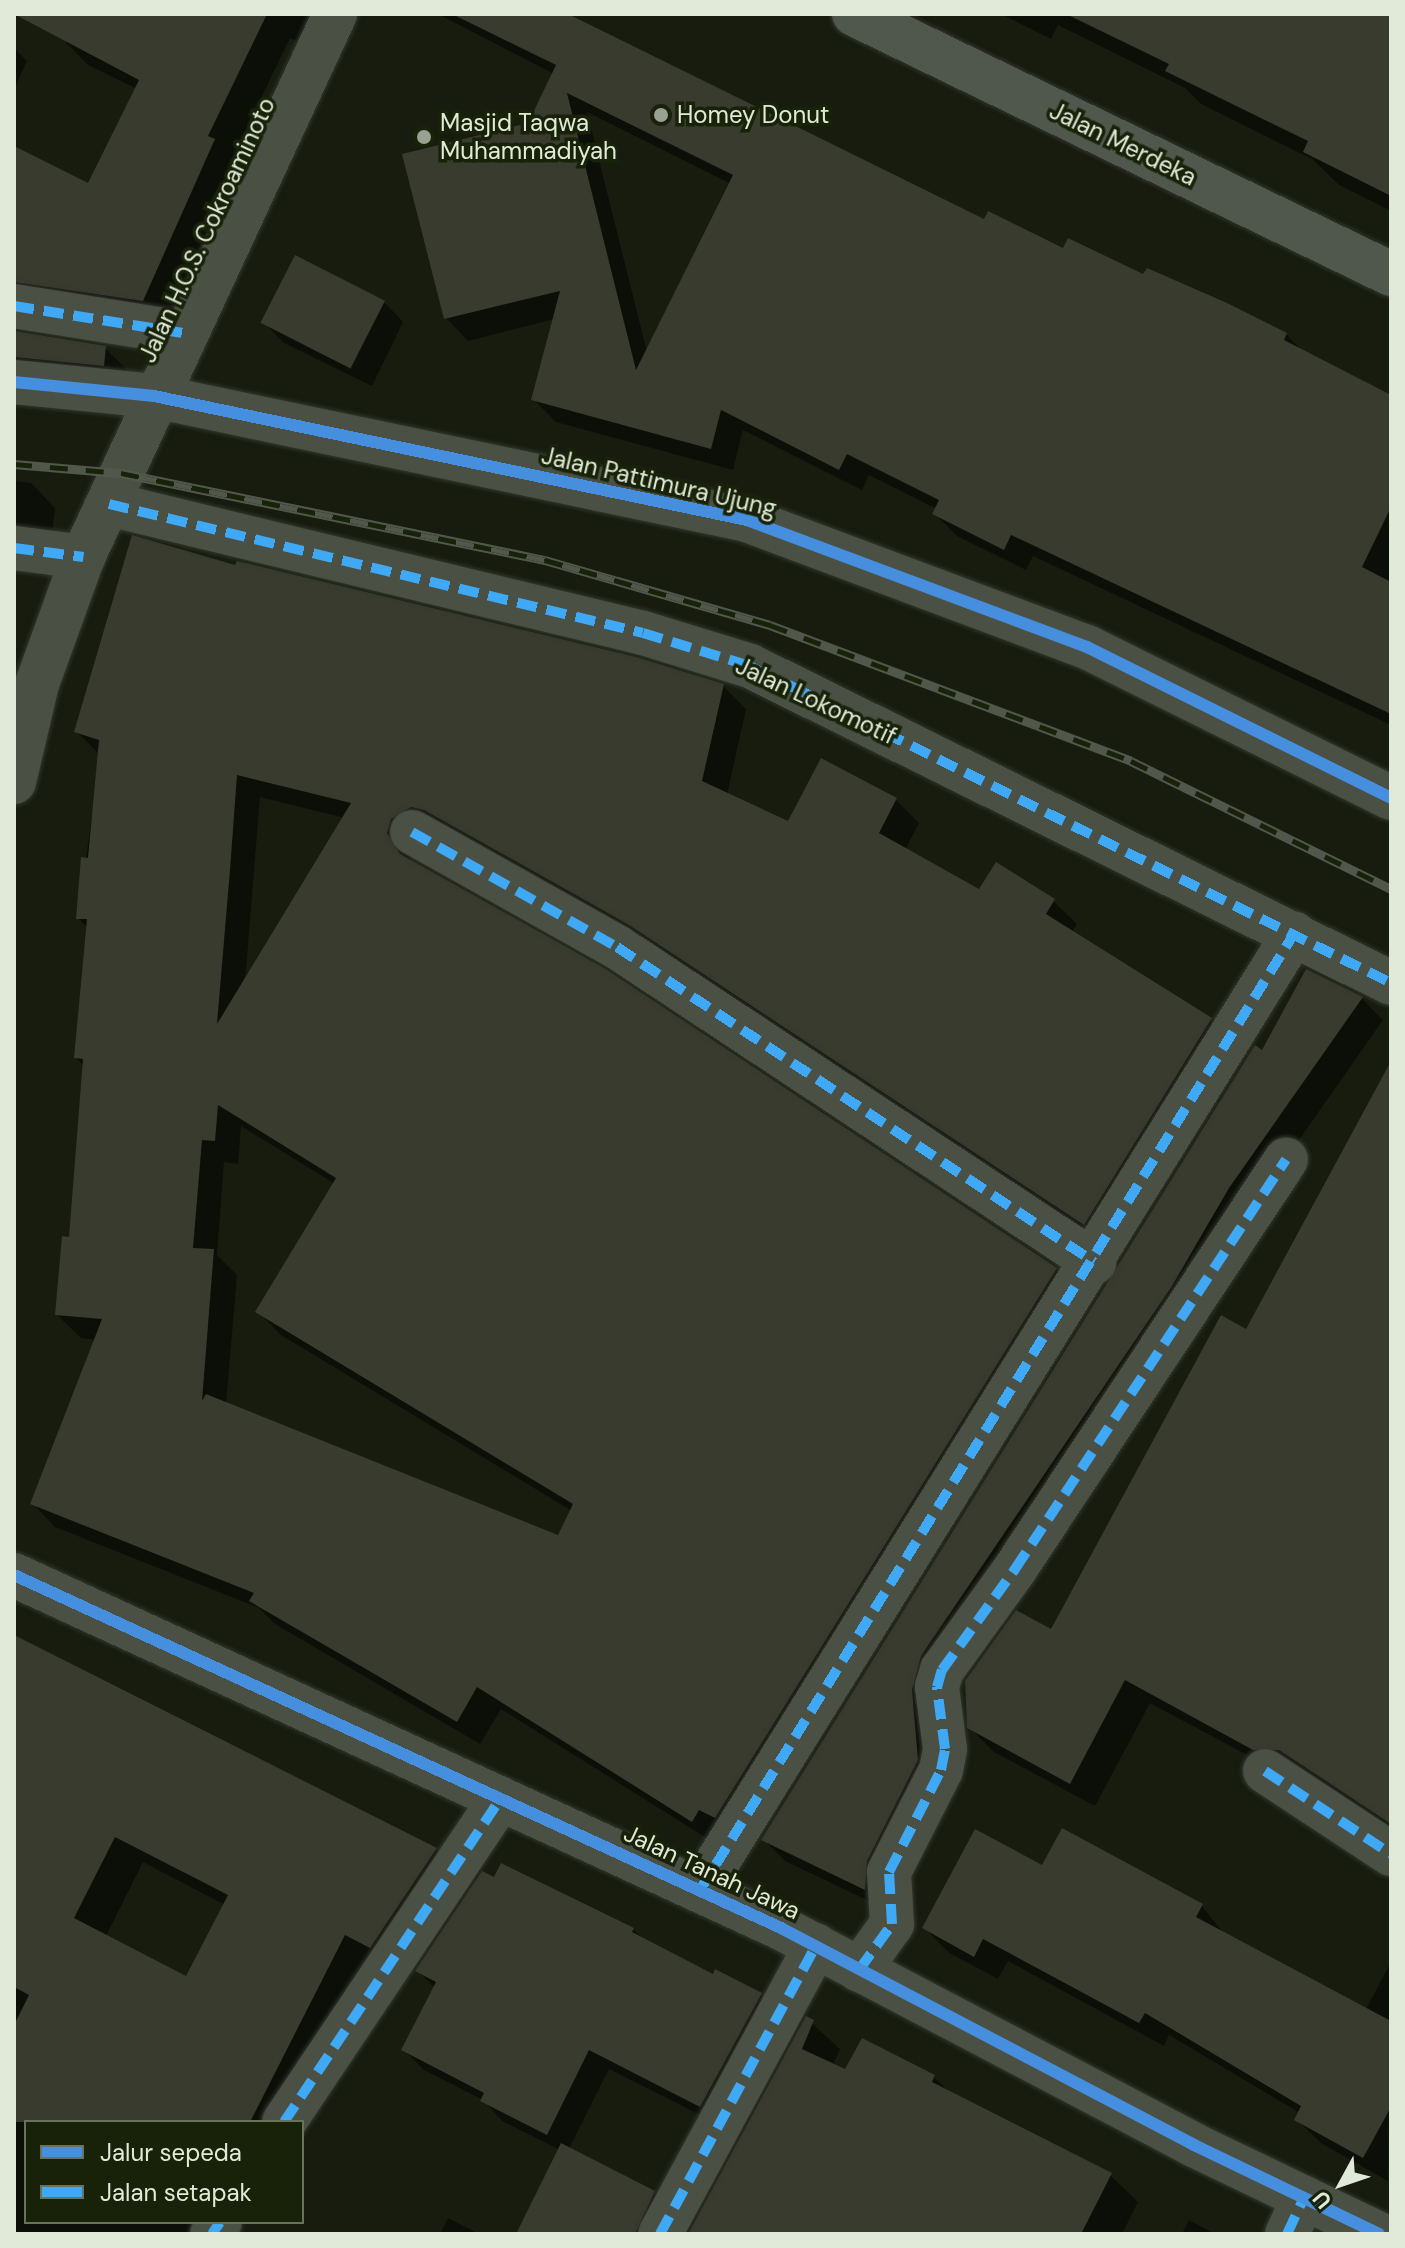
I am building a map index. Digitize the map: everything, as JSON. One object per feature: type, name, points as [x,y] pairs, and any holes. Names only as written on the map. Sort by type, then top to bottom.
[{"type":"main road","name":"Jalan Merdeka","points":[[854,14],[1391,274]]},
{"type":"street","name":"Jalan H.O.S. Cokroaminoto","points":[[14,782],[37,684],[83,557],[183,333],[335,14]]},
{"type":"street","points":[[14,306],[183,333]]},
{"type":"street","name":"Jalan Pattimura Ujung","points":[[14,382],[154,396],[747,520],[1087,647],[1391,798]]},
{"type":"street","name":"Jalan Lokomotif","points":[[109,504],[643,633],[750,666],[1391,983]]},
{"type":"street","points":[[14,548],[83,557]]},
{"type":"street","points":[[412,832],[617,947],[1094,1262]]},
{"type":"street","points":[[700,1890],[1094,1262],[1294,934]]},
{"type":"street","points":[[859,1970],[892,1924],[889,1872],[941,1770],[945,1749],[937,1687],[942,1670],[1015,1569],[1286,1159]]},
{"type":"street","name":"Jalan Tanah Jawa","points":[[14,1575],[816,1946],[1296,2216],[1379,2234]]},
{"type":"street","points":[[1265,1771],[1391,1854]]},
{"type":"street","points":[[285,2120],[500,1799]]},
{"type":"street","points":[[660,2234],[816,1946]]},
{"type":"building","points":[[14,14],[267,14],[208,136],[215,139],[143,301],[14,282],[14,146],[88,183],[139,80]]},
{"type":"building","points":[[452,14],[568,14],[984,219],[988,211],[1063,248],[1068,238],[1143,274],[1147,268],[1227,303],[1287,333],[1284,340],[1391,395],[1391,507],[1362,567],[1391,582],[1391,714],[1011,535],[1004,550],[932,514],[939,500],[847,454],[839,470],[721,410],[711,449],[531,400],[560,291],[444,319],[402,154],[528,123],[556,65]],"holes":[[[567,93],[733,175],[636,370]]]},
{"type":"building","points":[[1066,14],[1391,14],[1391,196],[1303,152],[1308,141],[1165,71],[1169,64]]},
{"type":"building","points":[[295,255],[385,301],[350,369],[260,323]]},
{"type":"building","points":[[14,331],[106,346],[104,366],[14,357]]},
{"type":"building","points":[[132,535],[235,565],[237,561],[636,657],[724,684],[702,781],[788,821],[821,758],[897,798],[879,833],[979,889],[996,862],[1055,899],[1046,914],[1212,1018],[1084,1225],[629,925],[424,810],[411,807],[391,819],[387,833],[400,854],[604,968],[1057,1268],[715,1818],[699,1810],[692,1822],[477,1687],[457,1722],[249,1601],[254,1593],[30,1504],[102,1319],[55,1315],[62,1236],[69,1237],[83,1059],[74,1058],[87,919],[76,919],[81,857],[88,858],[99,740],[74,732]],"holes":[[[237,775],[351,803],[217,1024],[230,870]],[[218,1105],[336,1178],[255,1312],[573,1504],[558,1535],[206,1394],[202,1401],[214,1249],[193,1248],[202,1140],[215,1141]]]},
{"type":"building","points":[[1306,969],[1363,997],[1229,1188],[1172,1286],[921,1656],[912,1690],[918,1760],[867,1861],[865,1890],[761,1840],[1255,1045],[1262,1050]]},
{"type":"building","points":[[1391,1061],[1391,1824],[1279,1750],[1253,1750],[1125,1680],[1070,1784],[967,1728],[965,1681],[1016,1610],[1051,1629],[1221,1315],[1246,1329]]},
{"type":"building","points":[[14,1635],[437,1848],[370,1948],[345,1935],[251,2120],[14,2122],[14,2025],[29,1995],[14,1987]],"holes":[[[115,1837],[228,1895],[186,1976],[74,1918]]]},
{"type":"building","points":[[1062,1828],[1203,1904],[1196,1917],[1391,2021],[1391,2107],[1363,2158],[1294,2120],[1301,2106],[1145,2013],[1139,2023],[983,1939],[974,1957],[922,1928],[975,1829],[1042,1865]]},
{"type":"building","points":[[501,1863],[634,1928],[632,1932],[713,1974],[715,1969],[762,1993],[700,2107],[589,2050],[547,2135],[480,2101],[484,2093],[401,2050],[436,1982],[415,1971],[482,1871],[494,1877]]},
{"type":"building","points":[[806,2016],[814,2020],[802,2049],[845,2069],[862,2038],[935,2075],[932,2082],[1112,2173],[1081,2234],[688,2234]]},
{"type":"building","points":[[561,2143],[655,2191],[635,2234],[516,2234]]},
{"type":"railway","points":[[14,464],[121,473],[545,560],[770,625],[1131,761],[1391,889]]},
{"type":"marked path","points":[[14,306],[183,333]]},
{"type":"marked path","points":[[109,504],[643,633],[750,666],[1391,983]]},
{"type":"marked path","points":[[14,548],[83,557]]},
{"type":"marked path","points":[[412,832],[617,947],[1094,1262]]},
{"type":"marked path","points":[[700,1890],[1294,934]]},
{"type":"marked path","points":[[859,1970],[892,1924],[889,1872],[941,1770],[945,1749],[937,1687],[942,1670],[1015,1569],[1286,1159]]},
{"type":"marked path","points":[[1265,1771],[1391,1854]]},
{"type":"marked path","points":[[285,2120],[500,1799]]},
{"type":"marked path","points":[[660,2234],[816,1946]]},
{"type":"marked path","points":[[1287,2234],[1304,2198]]},
{"type":"marked path","points":[[212,2234],[219,2224]]},
{"type":"cycle path","points":[[14,382],[154,396],[747,520],[1087,647],[1391,798]]},
{"type":"cycle path","points":[[14,1575],[781,1928],[1194,2145],[1379,2234]]},
{"type":"place","name":"Homey Donut","points":[[661,115]]},
{"type":"place","name":"Masjid Taqwa Muhammadiyah","points":[[424,137]]}]
